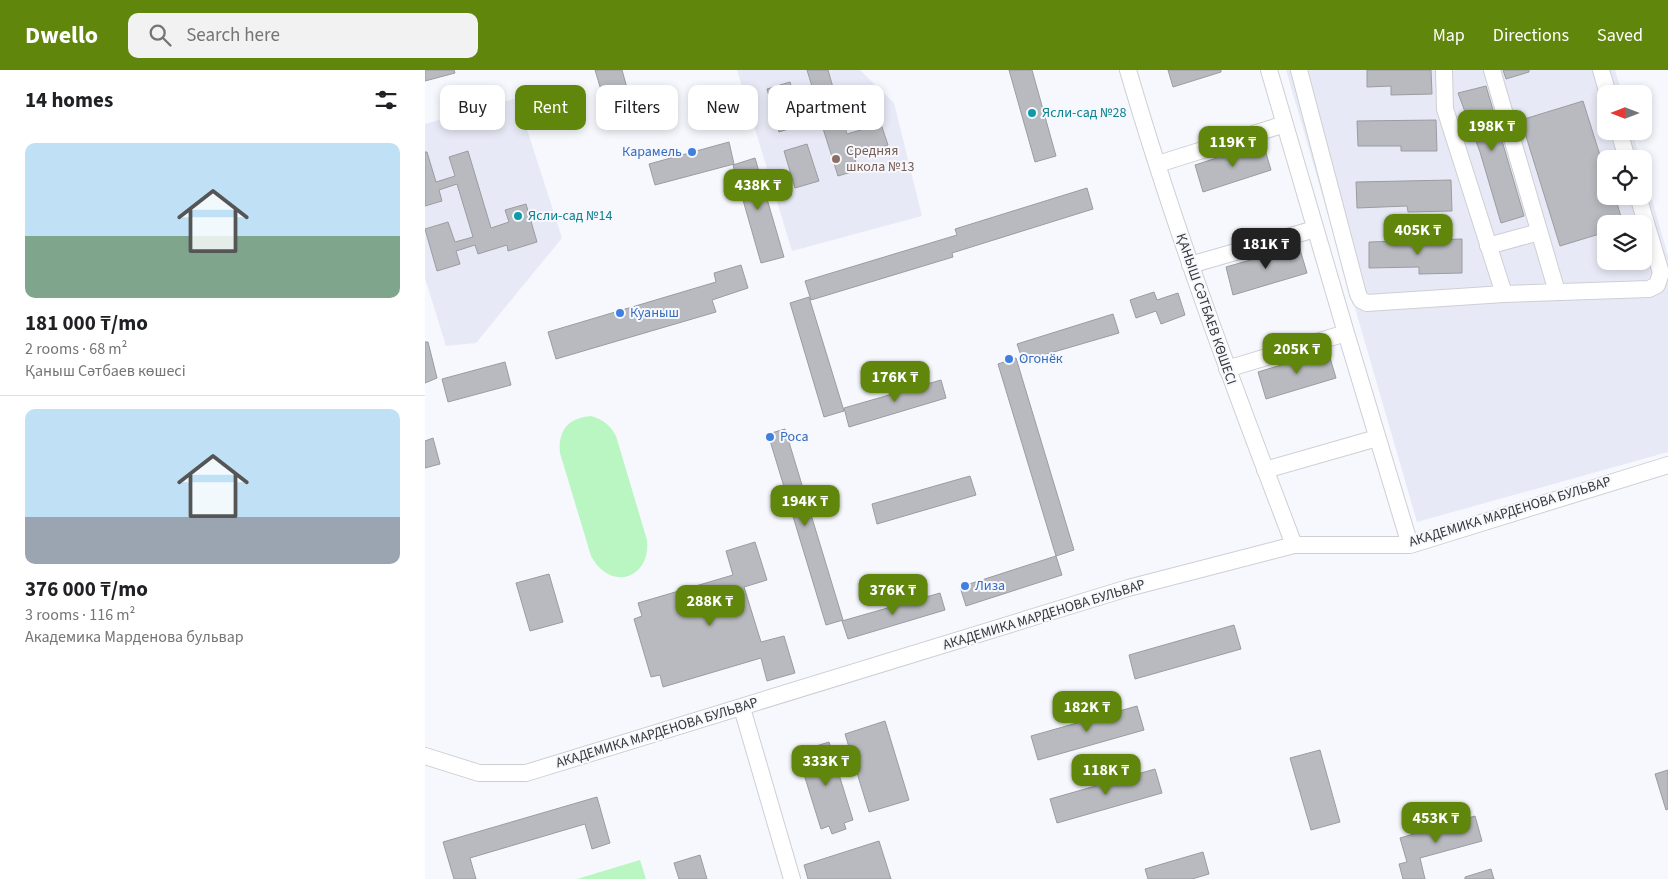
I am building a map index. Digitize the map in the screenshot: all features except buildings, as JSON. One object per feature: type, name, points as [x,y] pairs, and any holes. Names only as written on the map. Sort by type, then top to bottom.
[{"type":"street","name":"ҚАНЫШ СӘТБАЕВ КӨШЕСІ","points":[[1128,70],[1190,265],[1293,545]]},
{"type":"street","points":[[1269,70],[1410,544]]},
{"type":"street","points":[[1299,70],[1361,300],[1367,303],[1504,294],[1649,289],[1657,285],[1661,273],[1641,205]]},
{"type":"street","points":[[1444,70],[1445,109],[1504,294]]},
{"type":"street","points":[[1493,70],[1557,292]]},
{"type":"street","points":[[1601,70],[1605,85]]},
{"type":"street","points":[[1157,164],[1285,124]]},
{"type":"street","points":[[1190,265],[1315,228]]},
{"type":"street","points":[[1488,246],[1539,232]]},
{"type":"street","points":[[1227,369],[1346,333]]},
{"type":"street","points":[[1265,470],[1377,438]]},
{"type":"street","name":"АКАДЕМИКА МАРДЕНОВА БУЛЬВАР","points":[[425,756],[479,773],[527,773],[1128,588],[1293,545],[1410,544],[1668,465]]},
{"type":"street","points":[[742,708],[792,879]]},
{"type":"shaded area","name":"Средняя школа №13","points":[[737,70],[860,70],[875,85],[768,85],[768,130],[884,130],[884,93],[894,103],[922,216],[792,251],[755,130],[758,130],[758,85],[742,85]]},
{"type":"shaded area","points":[[1286,70],[1615,70],[1619,85],[1597,85],[1597,140],[1635,140],[1637,150],[1597,150],[1597,205],[1652,205],[1652,199],[1668,256],[1668,452],[1417,522]]},
{"type":"shaded area","points":[[515,99],[515,130],[527,130],[562,238],[476,343],[446,346],[425,278],[425,124],[440,120],[440,130],[505,130],[505,101]]},
{"type":"green space","points":[[591,416],[606,423],[616,436],[647,540],[647,553],[643,564],[636,572],[628,576],[618,577],[608,574],[599,567],[591,556],[560,453],[561,438],[566,427],[576,419]]},
{"type":"green space","points":[[640,860],[646,879],[577,879]]},
{"type":"place","name":"Ясли-сад №28","points":[[1032,113]]},
{"type":"place","name":"Карамель","points":[[692,152]]},
{"type":"place","name":"Средняя школа №13","points":[[836,159]]},
{"type":"place","name":"Ясли-сад №14","points":[[518,216]]},
{"type":"place","name":"Куаныш","points":[[620,313]]},
{"type":"place","name":"Огонёк","points":[[1009,359]]},
{"type":"place","name":"Роса","points":[[770,437]]},
{"type":"place","name":"Лиза","points":[[965,586]]}]
